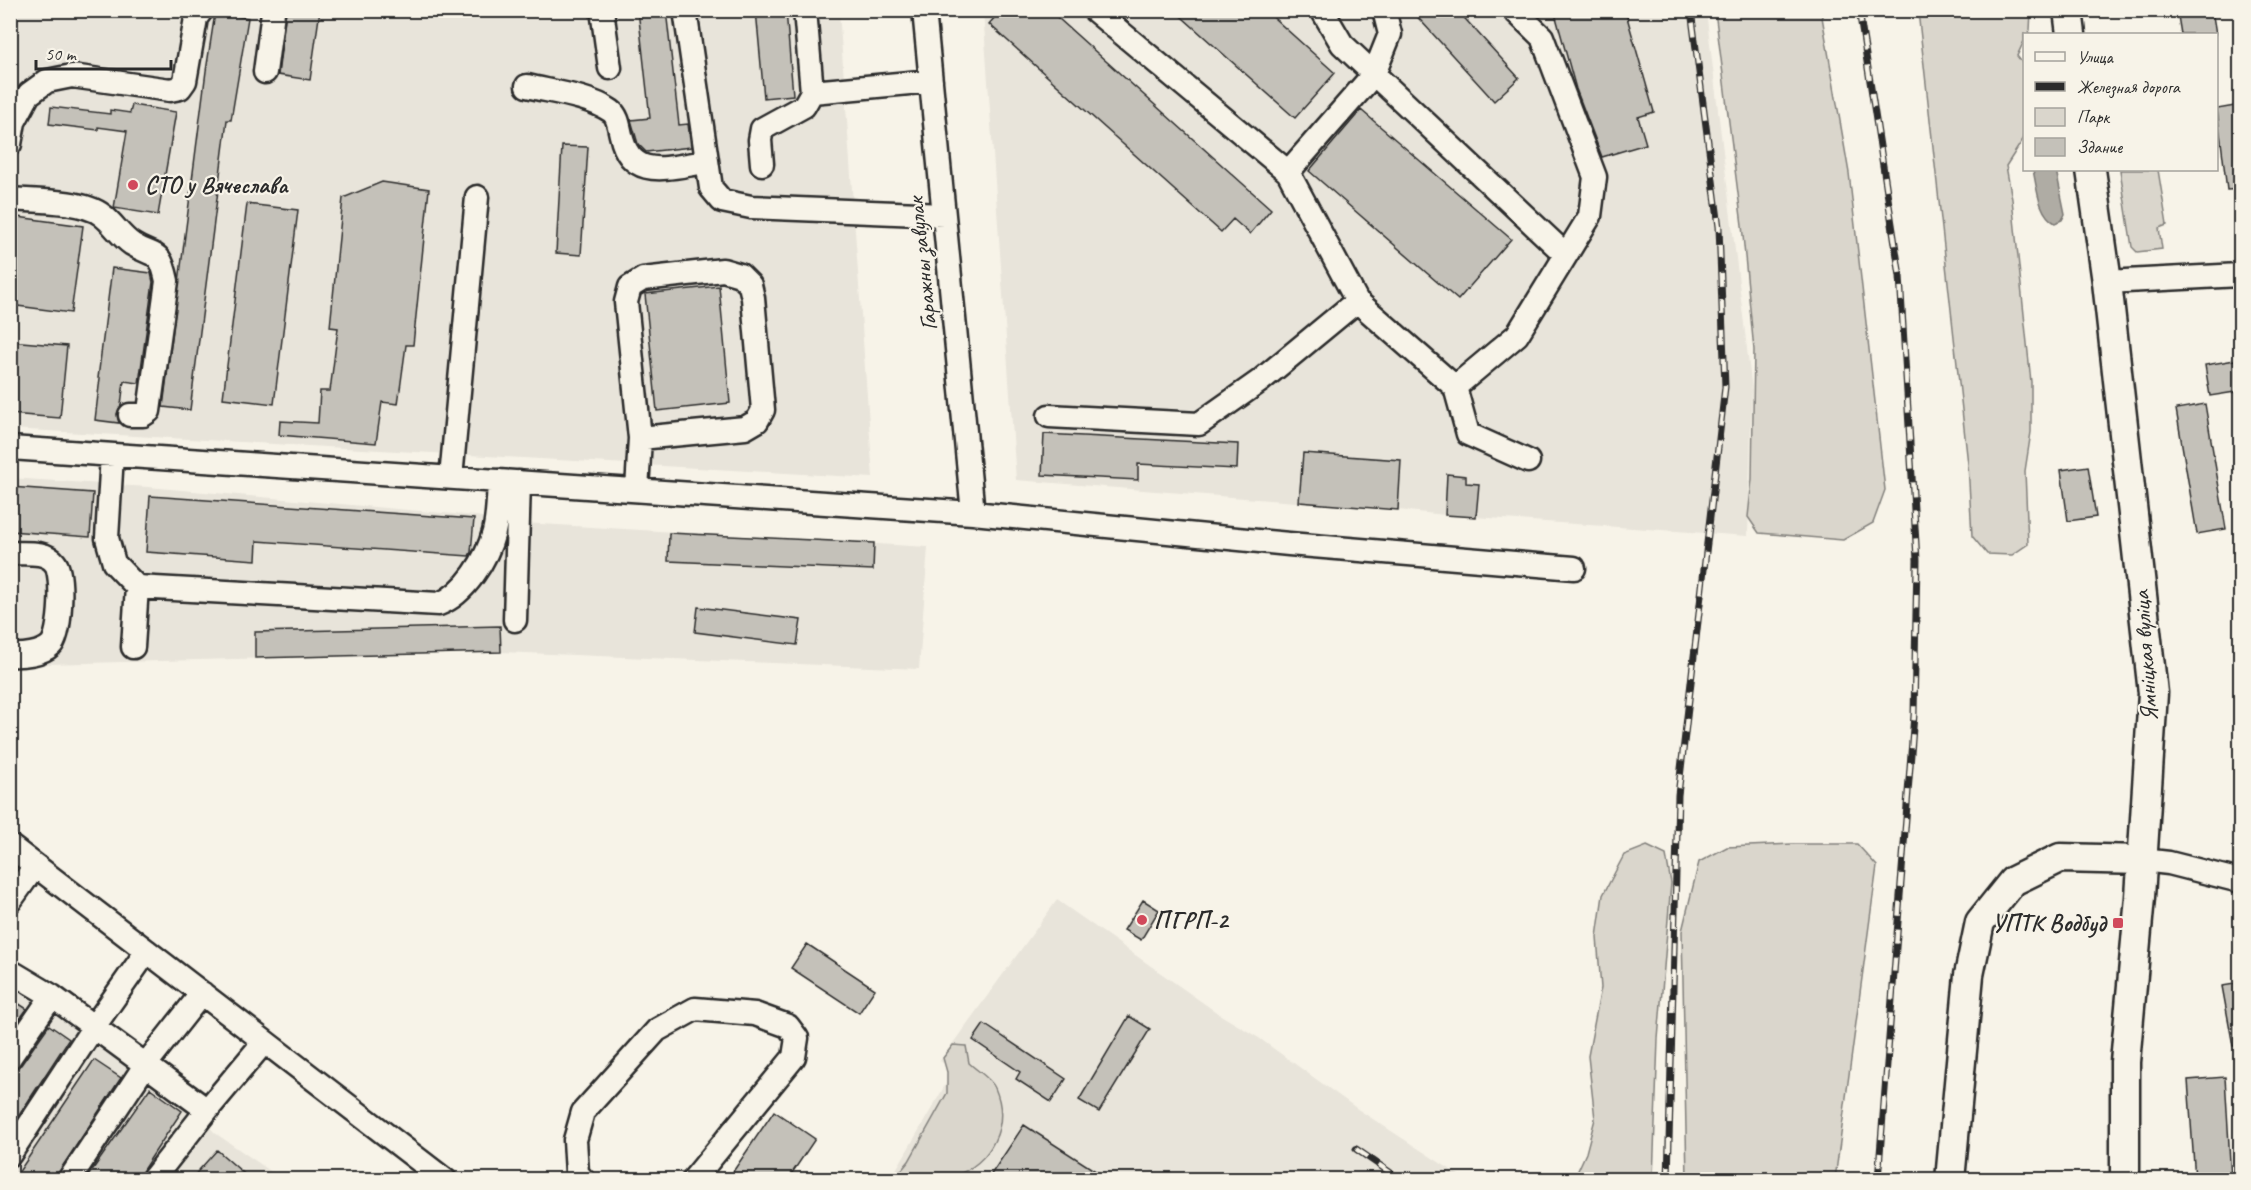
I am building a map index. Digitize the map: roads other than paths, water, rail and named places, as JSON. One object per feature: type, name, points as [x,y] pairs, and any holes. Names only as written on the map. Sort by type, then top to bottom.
[{"type":"main road","points":[[2068,10],[2072,33]]},
{"type":"main road","name":"Ямніцкая вуліца","points":[[2091,171],[2107,282],[2153,693],[2125,1062],[2125,1179]]},
{"type":"main road","points":[[1950,1179],[1969,975],[1980,922],[2013,881],[2060,858],[2142,860]]},
{"type":"street","points":[[10,144],[14,122],[30,94],[47,81],[72,76],[170,90],[180,88],[185,81],[196,18],[202,10]]},
{"type":"street","points":[[602,10],[610,68]]},
{"type":"street","points":[[685,10],[711,188],[722,201],[751,207],[944,215]]},
{"type":"street","points":[[762,164],[760,140],[762,129],[804,106],[812,92],[805,10]]},
{"type":"street","name":"Гаражны завулак","points":[[924,10],[973,513]]},
{"type":"street","points":[[1094,10],[1288,171],[1357,301],[1455,387],[1468,434],[1528,461]]},
{"type":"street","points":[[1322,10],[1342,44],[1566,255]]},
{"type":"street","points":[[1288,171],[1374,74],[1390,34],[1384,10]]},
{"type":"street","points":[[1455,387],[1517,335],[1590,216],[1595,177],[1542,37],[1514,10]]},
{"type":"street","points":[[265,72],[271,11]]},
{"type":"street","points":[[812,92],[931,81]]},
{"type":"street","points":[[527,86],[594,103],[613,112],[624,151],[637,165],[653,168],[707,162]]},
{"type":"street","points":[[450,478],[477,197]]},
{"type":"street","points":[[10,199],[85,206],[101,214],[133,244],[152,252],[163,261],[167,281],[149,411],[143,415],[130,415]]},
{"type":"street","points":[[637,490],[640,438],[626,302],[630,287],[643,279],[723,270],[740,275],[750,285],[753,298],[763,410],[757,421],[745,428],[640,438]]},
{"type":"street","points":[[2107,282],[2241,275]]},
{"type":"street","points":[[1049,416],[1199,424],[1260,381],[1357,301]]},
{"type":"street","points":[[10,448],[973,513],[1289,544],[1574,568]]},
{"type":"street","points":[[112,455],[107,538],[114,562],[137,587],[439,604],[450,600],[463,587],[482,561],[493,535],[509,482]]},
{"type":"street","points":[[509,482],[515,620]]},
{"type":"street","points":[[10,553],[45,555],[56,563],[61,578],[58,632],[51,645],[37,652],[10,655]]},
{"type":"street","points":[[133,647],[137,587]]},
{"type":"street","points":[[10,846],[444,1179]]},
{"type":"street","points":[[2142,860],[2169,863],[2241,880]]},
{"type":"street","points":[[10,901],[35,866]]},
{"type":"street","points":[[10,1154],[147,951]]},
{"type":"street","points":[[10,971],[52,996],[207,1110]]},
{"type":"street","points":[[69,1179],[146,1064],[202,993]]},
{"type":"street","points":[[10,1057],[52,996]]},
{"type":"street","points":[[583,1179],[577,1173],[575,1140],[583,1112],[657,1030],[695,1009],[755,1014],[788,1026],[797,1038],[794,1057],[693,1179]]},
{"type":"street","points":[[152,1179],[264,1042]]},
{"type":"railway","points":[[1668,1180],[1678,795],[1725,387],[1719,227],[1691,10]]},
{"type":"railway","points":[[1859,10],[1900,276],[1917,560],[1914,715],[1878,1180]]},
{"type":"railway","points":[[1356,1149],[1401,1180]]},
{"type":"place","name":"СТО у Вячеслава","points":[[133,185]]},
{"type":"place","name":"ПГРП-2","points":[[1142,920]]},
{"type":"place","name":"УПТК Водбуд","points":[[2118,923]]}]
